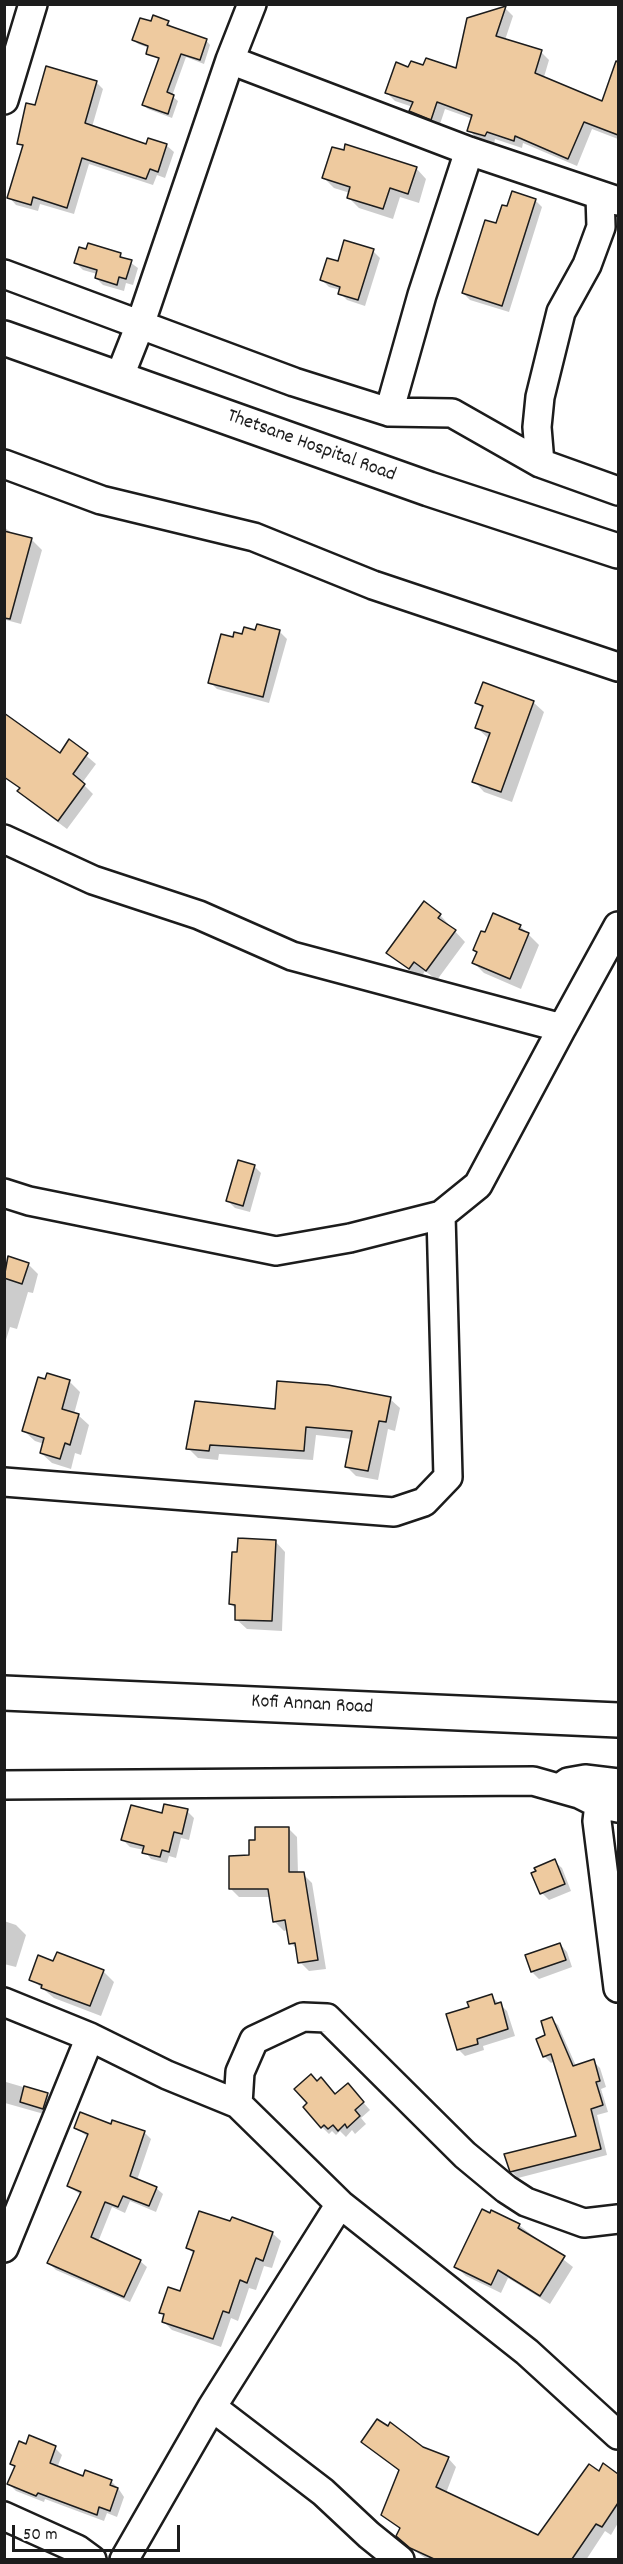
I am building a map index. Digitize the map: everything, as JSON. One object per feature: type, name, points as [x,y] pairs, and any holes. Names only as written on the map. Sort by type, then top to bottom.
[{"type":"main road","name":"Thetsane Hospital Road","points":[[4,338],[429,489],[618,551]]},
{"type":"main road","name":"Kofi Annan Road","points":[[4,1693],[618,1720]]},
{"type":"street","points":[[4,100],[9,66],[33,4]]},
{"type":"street","points":[[119,378],[140,325],[230,60],[252,4]]},
{"type":"street","points":[[230,60],[469,151],[609,198],[587,265],[561,312],[540,397],[537,427],[540,463]]},
{"type":"street","points":[[389,412],[422,296],[469,151]]},
{"type":"street","points":[[4,274],[294,382],[389,412],[452,413],[540,463],[618,491]]},
{"type":"street","points":[[4,464],[101,500],[254,537],[372,585],[618,667]]},
{"type":"street","points":[[4,839],[93,880],[199,915],[292,956],[562,1028]]},
{"type":"street","points":[[4,1193],[29,1201],[276,1251],[350,1238],[441,1215],[478,1185],[618,926]]},
{"type":"street","points":[[4,1482],[394,1512],[424,1502],[448,1477],[441,1215]]},
{"type":"street","points":[[560,1788],[568,1782],[585,1779],[618,1783]]},
{"type":"street","points":[[4,1785],[533,1781],[560,1788],[609,1806],[597,1821],[618,1988]]},
{"type":"street","points":[[4,2002],[90,2037],[167,2075],[238,2104],[340,2204],[527,2352],[618,2435]]},
{"type":"street","points":[[238,2104],[240,2072],[254,2040],[303,2017],[327,2018],[465,2155],[506,2189],[526,2202],[584,2223],[618,2219]]},
{"type":"street","points":[[4,2248],[90,2037]]},
{"type":"street","points":[[124,2559],[212,2407],[340,2204]]},
{"type":"street","points":[[212,2407],[323,2492],[369,2535],[400,2559]]},
{"type":"street","points":[[4,2516],[77,2549],[92,2559]]},
{"type":"building","points":[[506,6],[496,36],[542,50],[535,73],[602,101],[616,61],[618,62],[618,135],[584,122],[568,159],[515,136],[514,141],[487,132],[485,136],[467,131],[472,115],[437,102],[431,120],[409,111],[413,102],[385,93],[396,62],[408,67],[411,61],[423,65],[426,58],[456,68],[467,18]]},
{"type":"building","points":[[153,15],[169,21],[167,25],[207,39],[200,60],[181,54],[167,92],[174,95],[168,114],[142,105],[159,58],[146,54],[148,46],[132,40],[140,18],[151,21]]},
{"type":"building","points":[[46,66],[97,81],[85,123],[146,144],[148,138],[167,144],[158,172],[150,169],[146,179],[82,158],[67,208],[33,197],[31,205],[7,198],[23,145],[17,144],[26,103],[35,105]]},
{"type":"building","points":[[345,144],[417,167],[408,194],[390,188],[383,209],[347,198],[350,187],[322,178],[332,147],[344,150]]},
{"type":"building","points":[[512,191],[536,199],[502,306],[462,293],[485,220],[496,223],[502,205],[507,206]]},
{"type":"building","points":[[344,240],[374,249],[358,300],[338,294],[340,287],[320,280],[327,258],[338,261]]},
{"type":"building","points":[[88,243],[121,253],[120,257],[132,260],[126,279],[119,277],[117,285],[95,278],[97,270],[74,263],[79,247],[86,249]]},
{"type":"building","points":[[4,531],[32,538],[10,619],[4,618]]},
{"type":"building","points":[[257,624],[280,630],[263,697],[208,683],[221,634],[233,637],[234,632],[242,634],[244,627],[255,630]]},
{"type":"building","points":[[483,682],[534,701],[501,792],[472,782],[490,733],[475,728],[483,706],[475,703]]},
{"type":"building","points":[[4,713],[60,753],[69,739],[88,753],[73,774],[85,784],[58,821],[17,791],[20,788],[4,777]]},
{"type":"building","points":[[424,901],[441,914],[438,918],[456,930],[426,971],[414,962],[409,969],[386,953]]},
{"type":"building","points":[[493,913],[521,925],[519,929],[529,933],[510,979],[472,963],[477,952],[473,950],[481,931],[485,932]]},
{"type":"building","points":[[238,1160],[255,1165],[243,1206],[226,1201]]},
{"type":"building","points":[[8,1256],[29,1263],[22,1284],[4,1278]]},
{"type":"building","points":[[47,1373],[70,1380],[62,1409],[79,1414],[70,1445],[65,1443],[60,1459],[40,1453],[44,1438],[22,1431],[38,1377],[45,1379]]},
{"type":"building","points":[[277,1381],[328,1385],[391,1397],[386,1422],[379,1421],[368,1471],[345,1467],[352,1431],[306,1427],[304,1451],[210,1445],[209,1451],[186,1449],[195,1401],[275,1409]]},
{"type":"building","points":[[238,1538],[276,1540],[272,1621],[235,1620],[235,1605],[229,1604],[232,1552],[237,1552]]},
{"type":"building","points":[[164,1804],[188,1809],[182,1834],[174,1832],[169,1852],[162,1850],[160,1857],[142,1853],[144,1846],[121,1840],[131,1805],[162,1813]]},
{"type":"building","points":[[255,1827],[289,1827],[289,1872],[304,1872],[318,1960],[298,1963],[295,1943],[289,1944],[285,1920],[273,1922],[268,1889],[229,1889],[229,1856],[249,1855],[249,1840],[255,1840]]},
{"type":"building","points":[[555,1859],[565,1884],[540,1894],[531,1873],[536,1871],[534,1868]]},
{"type":"building","points":[[560,1943],[566,1960],[531,1972],[525,1955]]},
{"type":"building","points":[[57,1952],[104,1970],[90,2006],[41,1988],[42,1985],[29,1980],[38,1955],[53,1961]]},
{"type":"building","points":[[492,1994],[495,2004],[501,2002],[508,2029],[477,2039],[478,2044],[457,2050],[446,2014],[469,2007],[467,2002]]},
{"type":"building","points":[[552,2017],[573,2066],[594,2059],[600,2081],[596,2082],[603,2105],[591,2109],[601,2149],[510,2172],[504,2154],[576,2136],[551,2054],[543,2057],[536,2039],[545,2035],[541,2021]]},
{"type":"building","points":[[311,2074],[317,2081],[321,2077],[335,2094],[348,2083],[364,2102],[355,2110],[360,2116],[347,2128],[345,2124],[338,2131],[333,2125],[328,2129],[324,2125],[321,2128],[303,2107],[307,2103],[294,2089]]},
{"type":"building","points":[[24,2086],[48,2093],[43,2109],[20,2102]]},
{"type":"building","points":[[80,2112],[111,2124],[112,2120],[145,2131],[130,2176],[157,2187],[149,2206],[123,2196],[118,2207],[105,2202],[91,2237],[141,2260],[124,2297],[47,2263],[81,2192],[67,2186],[88,2134],[74,2128]]},
{"type":"building","points":[[482,2209],[490,2213],[491,2210],[520,2224],[518,2228],[565,2256],[540,2296],[498,2270],[491,2285],[454,2267]]},
{"type":"building","points":[[199,2211],[230,2221],[232,2217],[273,2232],[263,2261],[256,2258],[247,2283],[240,2280],[229,2313],[223,2311],[213,2339],[162,2322],[164,2314],[159,2313],[168,2287],[180,2291],[194,2251],[186,2248]]},
{"type":"building","points":[[377,2419],[388,2426],[390,2422],[423,2447],[449,2457],[436,2487],[538,2535],[589,2464],[599,2471],[603,2463],[618,2474],[618,2503],[602,2527],[596,2524],[572,2559],[434,2559],[410,2548],[396,2536],[400,2528],[381,2515],[399,2470],[361,2442]]},
{"type":"building","points":[[29,2435],[56,2446],[50,2463],[83,2476],[85,2470],[112,2480],[110,2485],[118,2488],[110,2511],[99,2507],[97,2515],[38,2493],[36,2496],[7,2484],[15,2466],[10,2464],[19,2441],[26,2444]]}]
